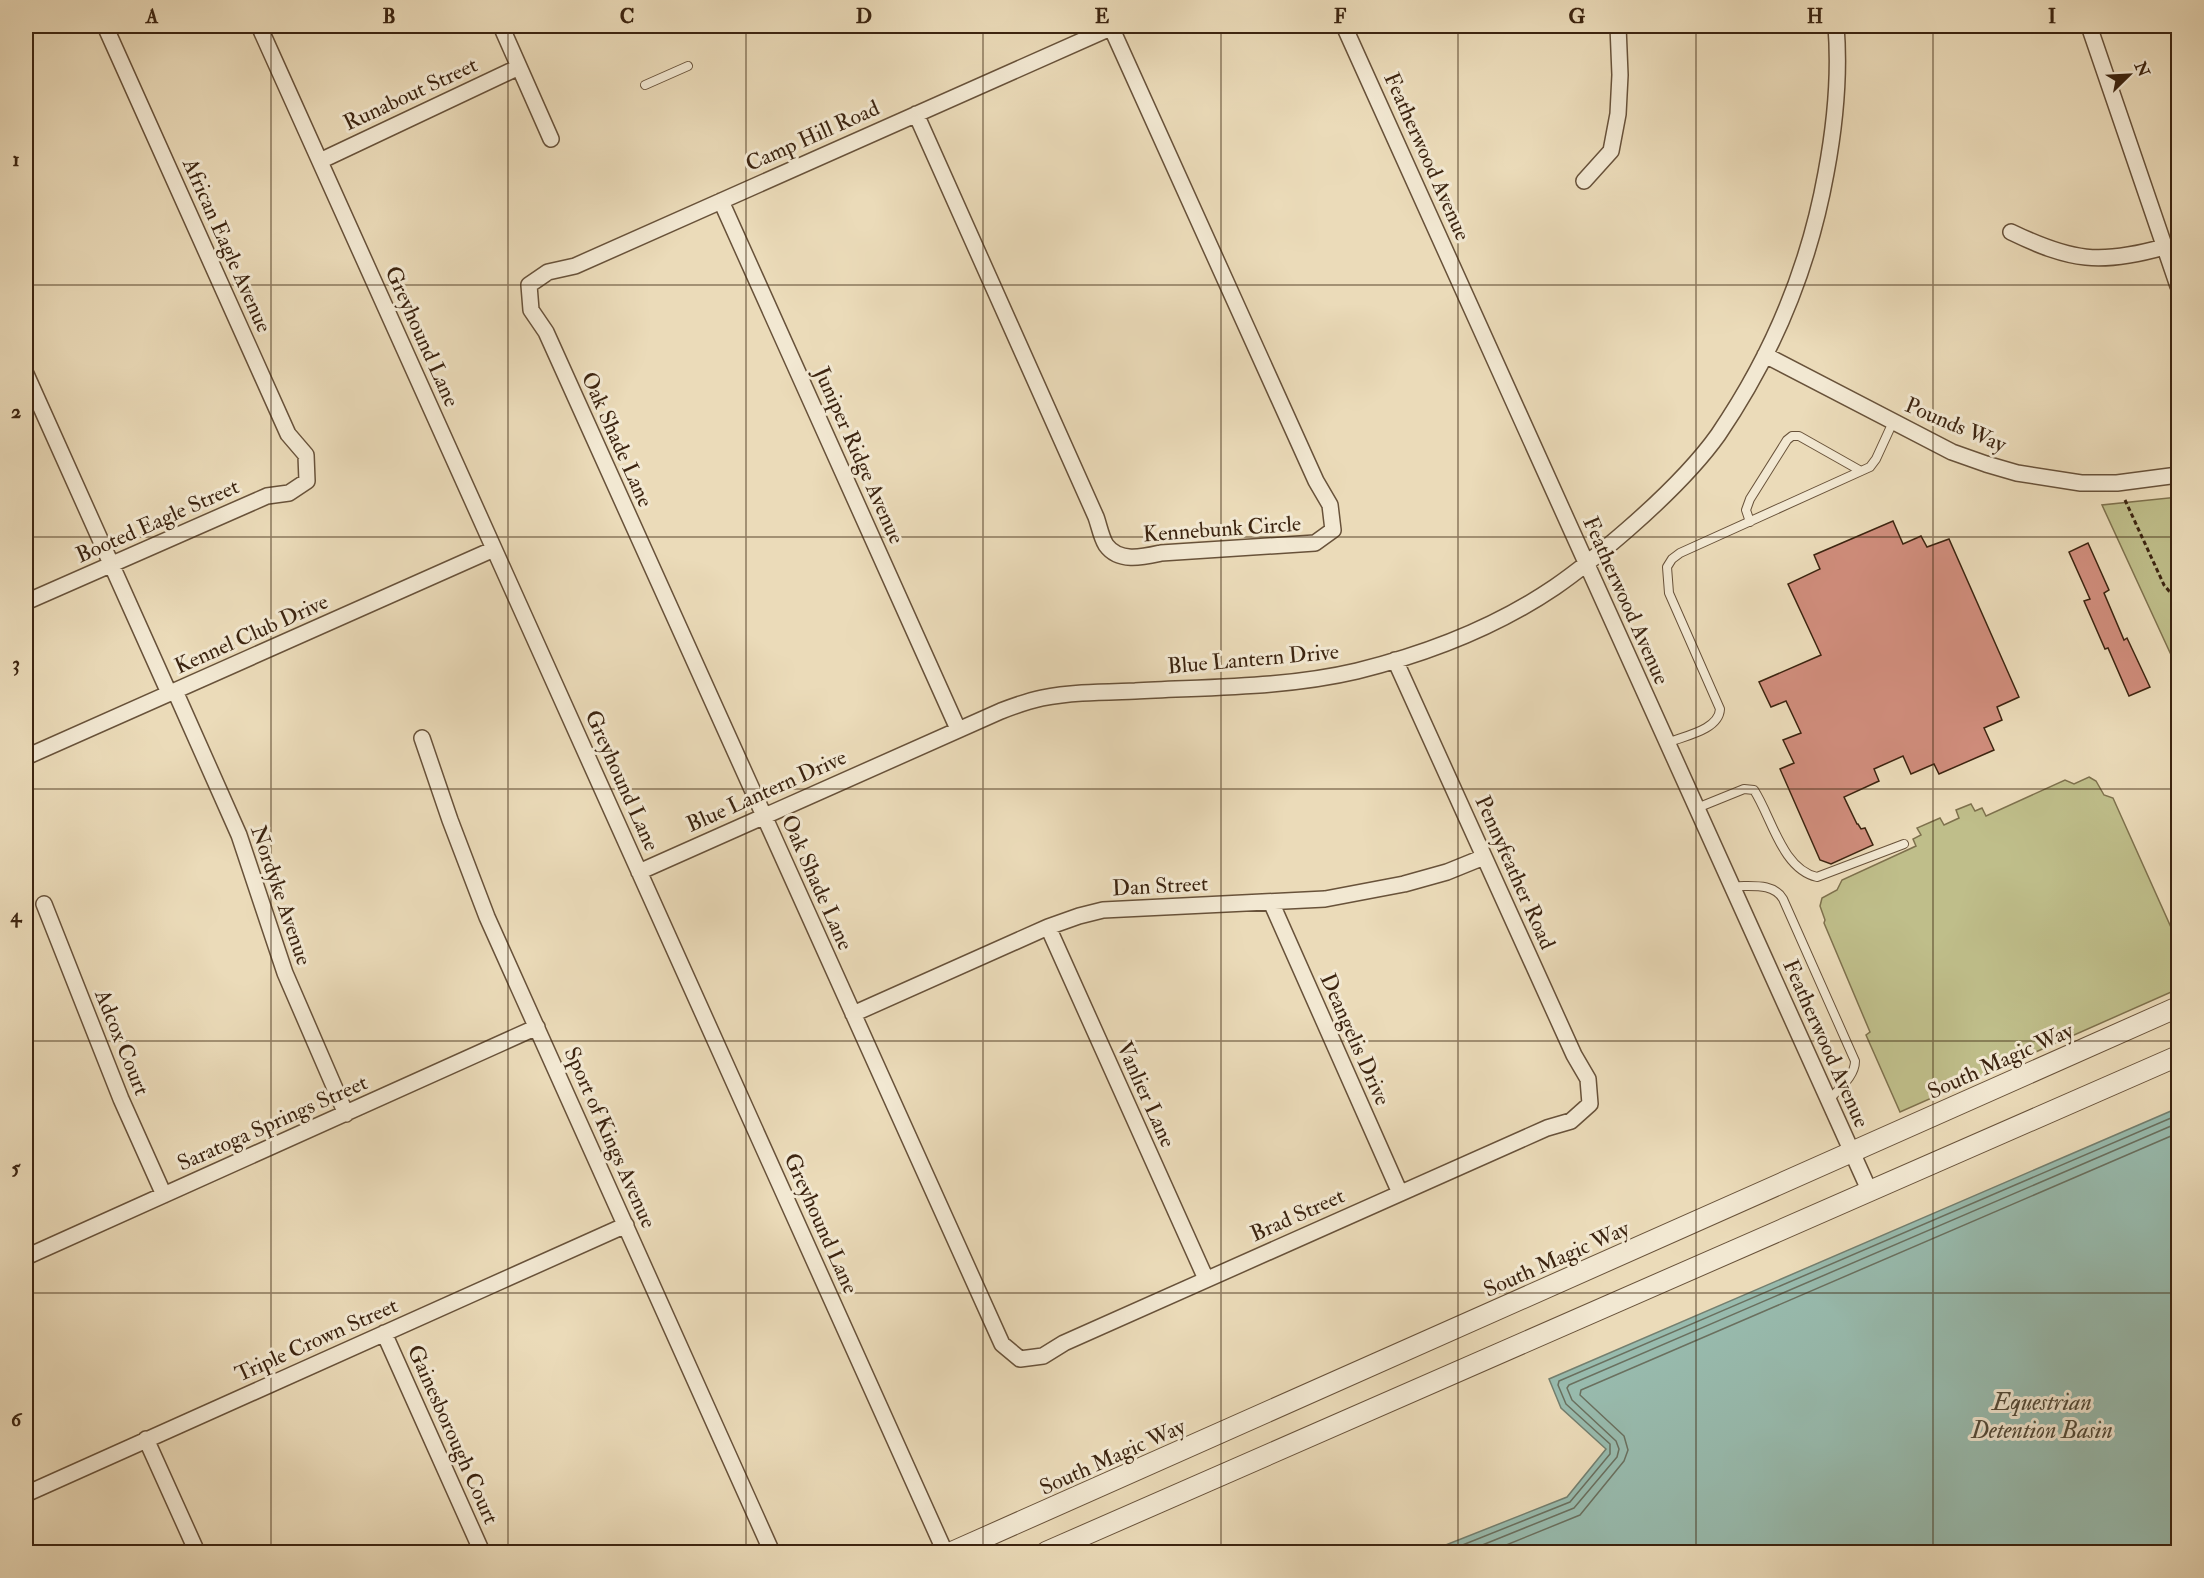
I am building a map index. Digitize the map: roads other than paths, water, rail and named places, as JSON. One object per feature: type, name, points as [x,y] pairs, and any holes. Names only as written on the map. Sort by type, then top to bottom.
[{"type":"street","name":"African Eagle Avenue","points":[[105,26],[288,434],[306,455],[307,481]]},
{"type":"street","name":"Greyhound Lane","points":[[259,26],[945,1552]]},
{"type":"street","points":[[501,26],[551,139]]},
{"type":"street","name":"Kennebunk Circle","points":[[916,114],[1106,544],[1118,555],[1138,558],[1161,553],[1315,543],[1333,530],[1330,505],[1316,480],[1113,26]]},
{"type":"street","name":"Camp Hill Road","points":[[529,285],[548,272],[575,266],[1113,26]]},
{"type":"street","name":"Featherwood Avenue","points":[[1344,26],[1870,1192]]},
{"type":"street","points":[[1584,180],[1611,151],[1618,114],[1620,75],[1618,26]]},
{"type":"street","name":"Blue Lantern Drive","points":[[639,872],[958,729],[1029,702],[1072,693],[1259,685],[1356,671],[1447,643],[1519,609],[1554,588],[1587,564],[1657,504],[1716,437],[1744,394],[1765,355],[1798,280],[1821,199],[1832,142],[1836,26]]},
{"type":"street","points":[[2089,26],[2178,286]]},
{"type":"street","name":"Runabout Street","points":[[320,160],[519,67]]},
{"type":"street","name":"Juniper Ridge Avenue","points":[[721,201],[958,729]]},
{"type":"street","points":[[2011,232],[2043,248],[2072,256],[2120,257],[2164,247]]},
{"type":"street","name":"Oak Shade Lane","points":[[529,285],[531,310],[546,332],[1002,1344],[1020,1359]]},
{"type":"street","name":"Pounds Way","points":[[1765,355],[1952,452],[2017,473],[2081,483],[2117,483],[2178,475]]},
{"type":"street","name":"Nordyke Avenue","points":[[26,374],[111,565],[239,835],[285,973],[346,1114]]},
{"type":"street","name":"Booted Eagle Street","points":[[26,602],[267,496],[289,493],[307,481]]},
{"type":"street","name":"Kennel Club Drive","points":[[26,757],[494,549]]},
{"type":"street","name":"Pennyfeather Road","points":[[1395,660],[1574,1055],[1588,1079],[1590,1104]]},
{"type":"street","name":"Sport of Kings Avenue","points":[[422,738],[487,917],[771,1550]]},
{"type":"street","name":"Dan Street","points":[[853,1014],[1048,927],[1079,916],[1104,910],[1325,898],[1404,884],[1447,872],[1484,857]]},
{"type":"street","name":"Deangelis Drive","points":[[1271,902],[1400,1193]]},
{"type":"street","name":"Adcox Court","points":[[44,904],[121,1099],[164,1195]]},
{"type":"street","name":"Vanlier Lane","points":[[1048,927],[1206,1279]]},
{"type":"street","name":"South Magic Way","points":[[952,1552],[2178,1007]]},
{"type":"street","name":"Saratoga Springs Street","points":[[26,1257],[537,1027]]},
{"type":"street","points":[[1047,1552],[2178,1056]]},
{"type":"street","name":"Brad Street","points":[[1020,1359],[1043,1356],[1064,1343],[1206,1279],[1547,1128],[1571,1121],[1590,1104]]},
{"type":"street","name":"Triple Crown Street","points":[[26,1494],[626,1225]]},
{"type":"street","name":"Gainesborough Court","points":[[384,1333],[482,1552]]},
{"type":"street","points":[[146,1439],[197,1552]]},
{"type":"lane","points":[[645,85],[688,66]]},
{"type":"lane","points":[[1667,742],[1714,724],[1720,716],[1720,709],[1669,593],[1667,567],[1672,559],[1680,553],[1870,467],[1893,422]]},
{"type":"lane","points":[[1750,522],[1746,510],[1750,499],[1787,440],[1792,436],[1799,436],[1862,471]]},
{"type":"lane","points":[[1697,808],[1744,789],[1754,790],[1790,861],[1809,875],[1816,877],[1904,844]]},
{"type":"lane","points":[[1732,886],[1772,888],[1779,892],[1783,899],[1855,1061],[1855,1068],[1851,1076],[1828,1101]]},
{"type":"water","name":"Equestrian Detention Basin","points":[[2178,1108],[2178,1552],[1428,1552],[1567,1497],[1606,1449],[1561,1408],[1549,1379]]}]
